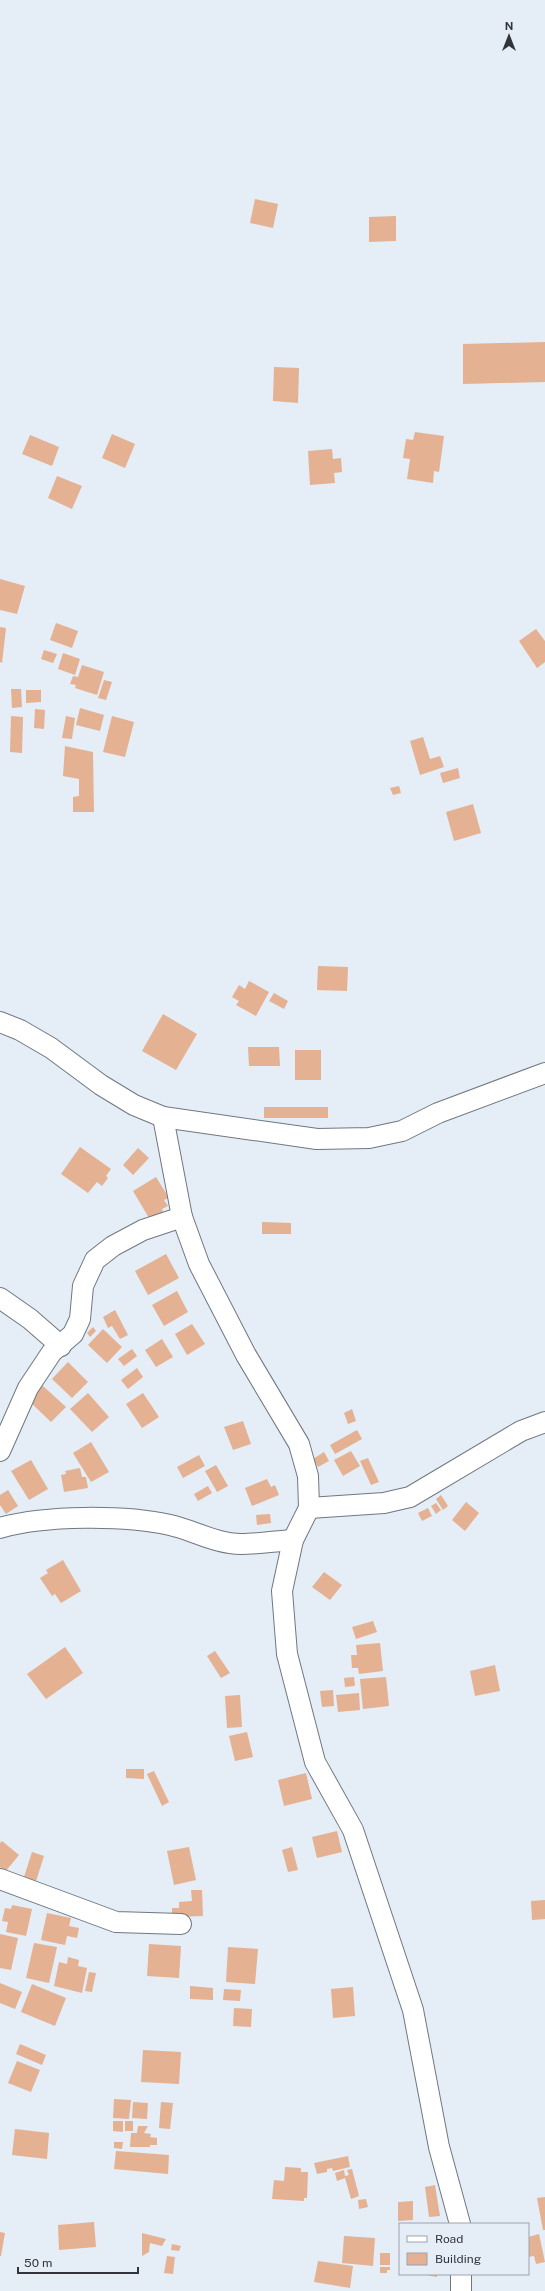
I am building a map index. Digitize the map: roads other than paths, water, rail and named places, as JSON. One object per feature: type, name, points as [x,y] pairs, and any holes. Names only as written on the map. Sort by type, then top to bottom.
[{"type":"street","points":[[0,1022],[20,1030],[51,1048],[101,1085],[134,1105],[163,1117],[317,1139],[369,1138],[402,1131],[438,1113],[545,1072]]},
{"type":"street","points":[[163,1117],[182,1217],[199,1264],[239,1341],[299,1444],[308,1476],[309,1508],[293,1540],[282,1591],[287,1654],[315,1762],[353,1830],[412,2010],[439,2148],[460,2223]]},
{"type":"street","points":[[0,1451],[28,1388],[52,1352],[61,1346],[73,1334],[80,1319],[83,1286],[95,1260],[113,1246],[143,1230],[182,1217]]},
{"type":"street","points":[[0,1298],[30,1319],[61,1346]]},
{"type":"street","points":[[309,1508],[384,1503],[410,1497],[521,1431],[545,1422]]},
{"type":"street","points":[[0,1528],[20,1522],[113,1518],[170,1525],[204,1537],[240,1544],[293,1540]]},
{"type":"street","points":[[0,1879],[116,1922],[181,1924]]},
{"type":"street","points":[[461,2275],[461,2291]]}]
